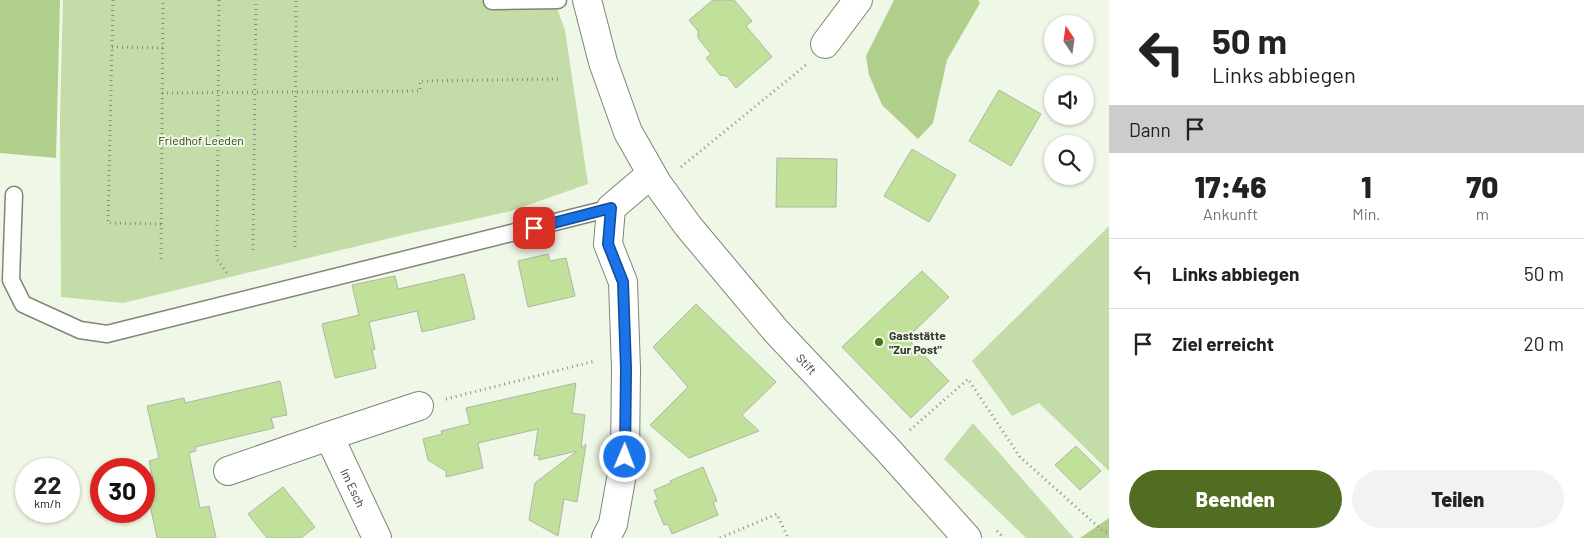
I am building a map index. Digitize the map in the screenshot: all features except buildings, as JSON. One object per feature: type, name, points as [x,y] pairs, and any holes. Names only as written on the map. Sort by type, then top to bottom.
[{"type":"street","name":"Stift","points":[[587,0],[603,62],[628,132],[654,179],[688,226],[776,331],[968,538]]},
{"type":"street","points":[[825,44],[858,0]]},
{"type":"street","points":[[606,538],[613,524],[625,457],[626,353],[623,282],[608,244],[611,208],[654,179]]},
{"type":"street","points":[[228,471],[419,406]]},
{"type":"street","name":"Im Esch","points":[[329,436],[376,538]]},
{"type":"lane","points":[[492,1],[558,0]]},
{"type":"lane","points":[[14,195],[10,280],[23,304],[80,330],[108,334],[611,208]]},
{"type":"path","points":[[114,0],[108,223],[161,224]]},
{"type":"path","points":[[161,259],[163,0]]},
{"type":"path","points":[[219,0],[217,259],[229,276]]},
{"type":"path","points":[[253,250],[256,0]]},
{"type":"path","points":[[295,248],[296,0]]},
{"type":"path","points":[[654,179],[682,166],[798,72],[825,44]]},
{"type":"path","points":[[112,47],[163,48]]},
{"type":"path","points":[[162,93],[420,90],[420,81],[559,79]]},
{"type":"path","points":[[419,406],[626,353]]},
{"type":"path","points":[[887,449],[968,379],[1020,457],[1102,531],[1109,533]]},
{"type":"path","points":[[720,538],[777,514],[788,538]]},
{"type":"green space","points":[[0,0],[60,0],[56,158],[0,153]]},
{"type":"green space","name":"Friedhof Leeden","points":[[63,0],[554,0],[565,30],[588,184],[511,211],[407,234],[123,303],[61,297],[60,117]]},
{"type":"green space","points":[[894,0],[978,0],[980,3],[947,60],[933,123],[918,139],[882,105],[869,75],[866,56]]},
{"type":"green space","points":[[1109,226],[1109,471],[1039,403],[1012,416],[972,361]]},
{"type":"green space","points":[[973,423],[1074,538],[1026,538],[944,459]]},
{"type":"green space","points":[[1109,518],[1109,538],[1080,538]]},
{"type":"place","name":"Gaststätte \"Zur Post\"","points":[[879,342]]},
{"type":"route","points":[[534,228],[611,208],[608,244],[623,282],[626,369],[625,457]]}]
